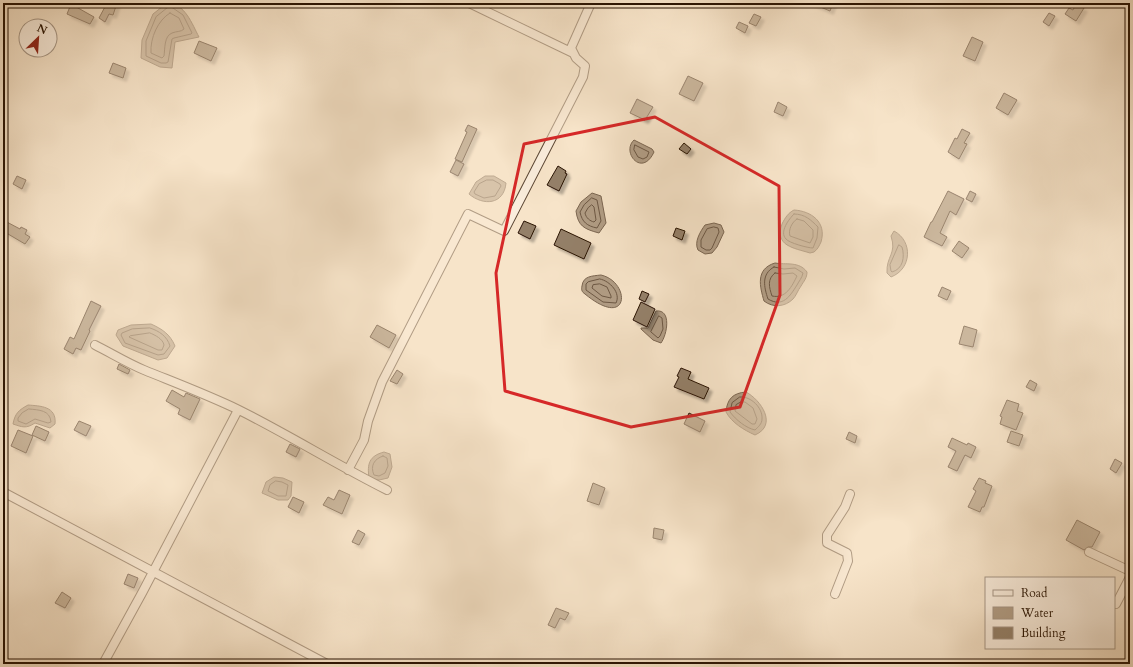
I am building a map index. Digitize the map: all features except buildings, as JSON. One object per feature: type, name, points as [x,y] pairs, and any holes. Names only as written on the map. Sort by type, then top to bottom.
[{"type":"street","points":[[469,3],[573,53]]},
{"type":"street","points":[[348,470],[364,440],[368,421],[382,382],[468,214],[504,231],[583,77],[585,66],[576,58],[571,48],[591,3]]},
{"type":"street","points":[[95,345],[142,369],[238,410],[284,433],[348,470],[387,490]]},
{"type":"street","points":[[103,664],[238,410]]},
{"type":"street","points":[[3,492],[327,664]]},
{"type":"street","points":[[835,594],[848,562],[847,553],[828,543],[827,535],[845,507],[850,494]]},
{"type":"street","points":[[1089,552],[1130,571]]},
{"type":"street","points":[[1116,604],[1130,577]]},
{"type":"highlighted area","points":[[655,117],[779,186],[780,295],[740,407],[631,427],[505,391],[496,273],[524,144]]},
{"type":"water","points":[[167,3],[179,6],[183,10],[191,21],[199,37],[175,42],[172,68],[160,67],[141,58],[142,40],[153,14]]},
{"type":"water","points":[[634,140],[652,149],[654,152],[644,163],[639,163],[631,156],[631,145]]},
{"type":"water","points":[[485,176],[494,176],[506,183],[501,196],[492,201],[486,202],[469,194],[476,182]]},
{"type":"water","points":[[592,193],[601,196],[606,223],[599,233],[589,230],[583,226],[578,220],[576,211],[581,202]]},
{"type":"water","points":[[794,210],[812,215],[820,223],[822,229],[821,242],[814,252],[810,253],[787,245],[783,242],[780,231],[782,224],[787,216]]},
{"type":"water","points":[[714,223],[721,225],[724,232],[717,247],[712,253],[705,254],[698,250],[697,240],[705,225]]},
{"type":"water","points":[[894,231],[904,241],[908,255],[903,268],[891,277],[887,273],[887,267],[893,247],[891,236]]},
{"type":"water","points":[[775,263],[800,266],[807,272],[805,279],[794,298],[790,302],[779,306],[771,305],[764,301],[760,284],[760,279],[764,270]]},
{"type":"water","points":[[601,275],[611,279],[617,286],[621,294],[621,301],[618,306],[611,308],[600,304],[582,292],[583,283],[586,278]]},
{"type":"water","points":[[656,311],[661,311],[664,314],[667,323],[665,334],[661,343],[653,340],[641,329],[648,328]]},
{"type":"water","points":[[151,324],[165,332],[171,338],[175,346],[167,358],[158,360],[123,346],[116,335],[118,330],[131,325]]},
{"type":"water","points":[[746,392],[762,406],[765,413],[765,425],[762,431],[755,435],[739,426],[726,412],[729,400],[734,395]]},
{"type":"water","points":[[28,405],[47,408],[50,410],[55,418],[55,424],[50,428],[35,423],[24,427],[13,424],[18,412]]},
{"type":"water","points":[[384,452],[390,454],[392,467],[388,478],[379,480],[369,478],[368,469],[370,461],[375,456]]},
{"type":"water","points":[[274,477],[283,478],[292,482],[291,496],[288,500],[278,500],[262,493],[266,482]]}]
